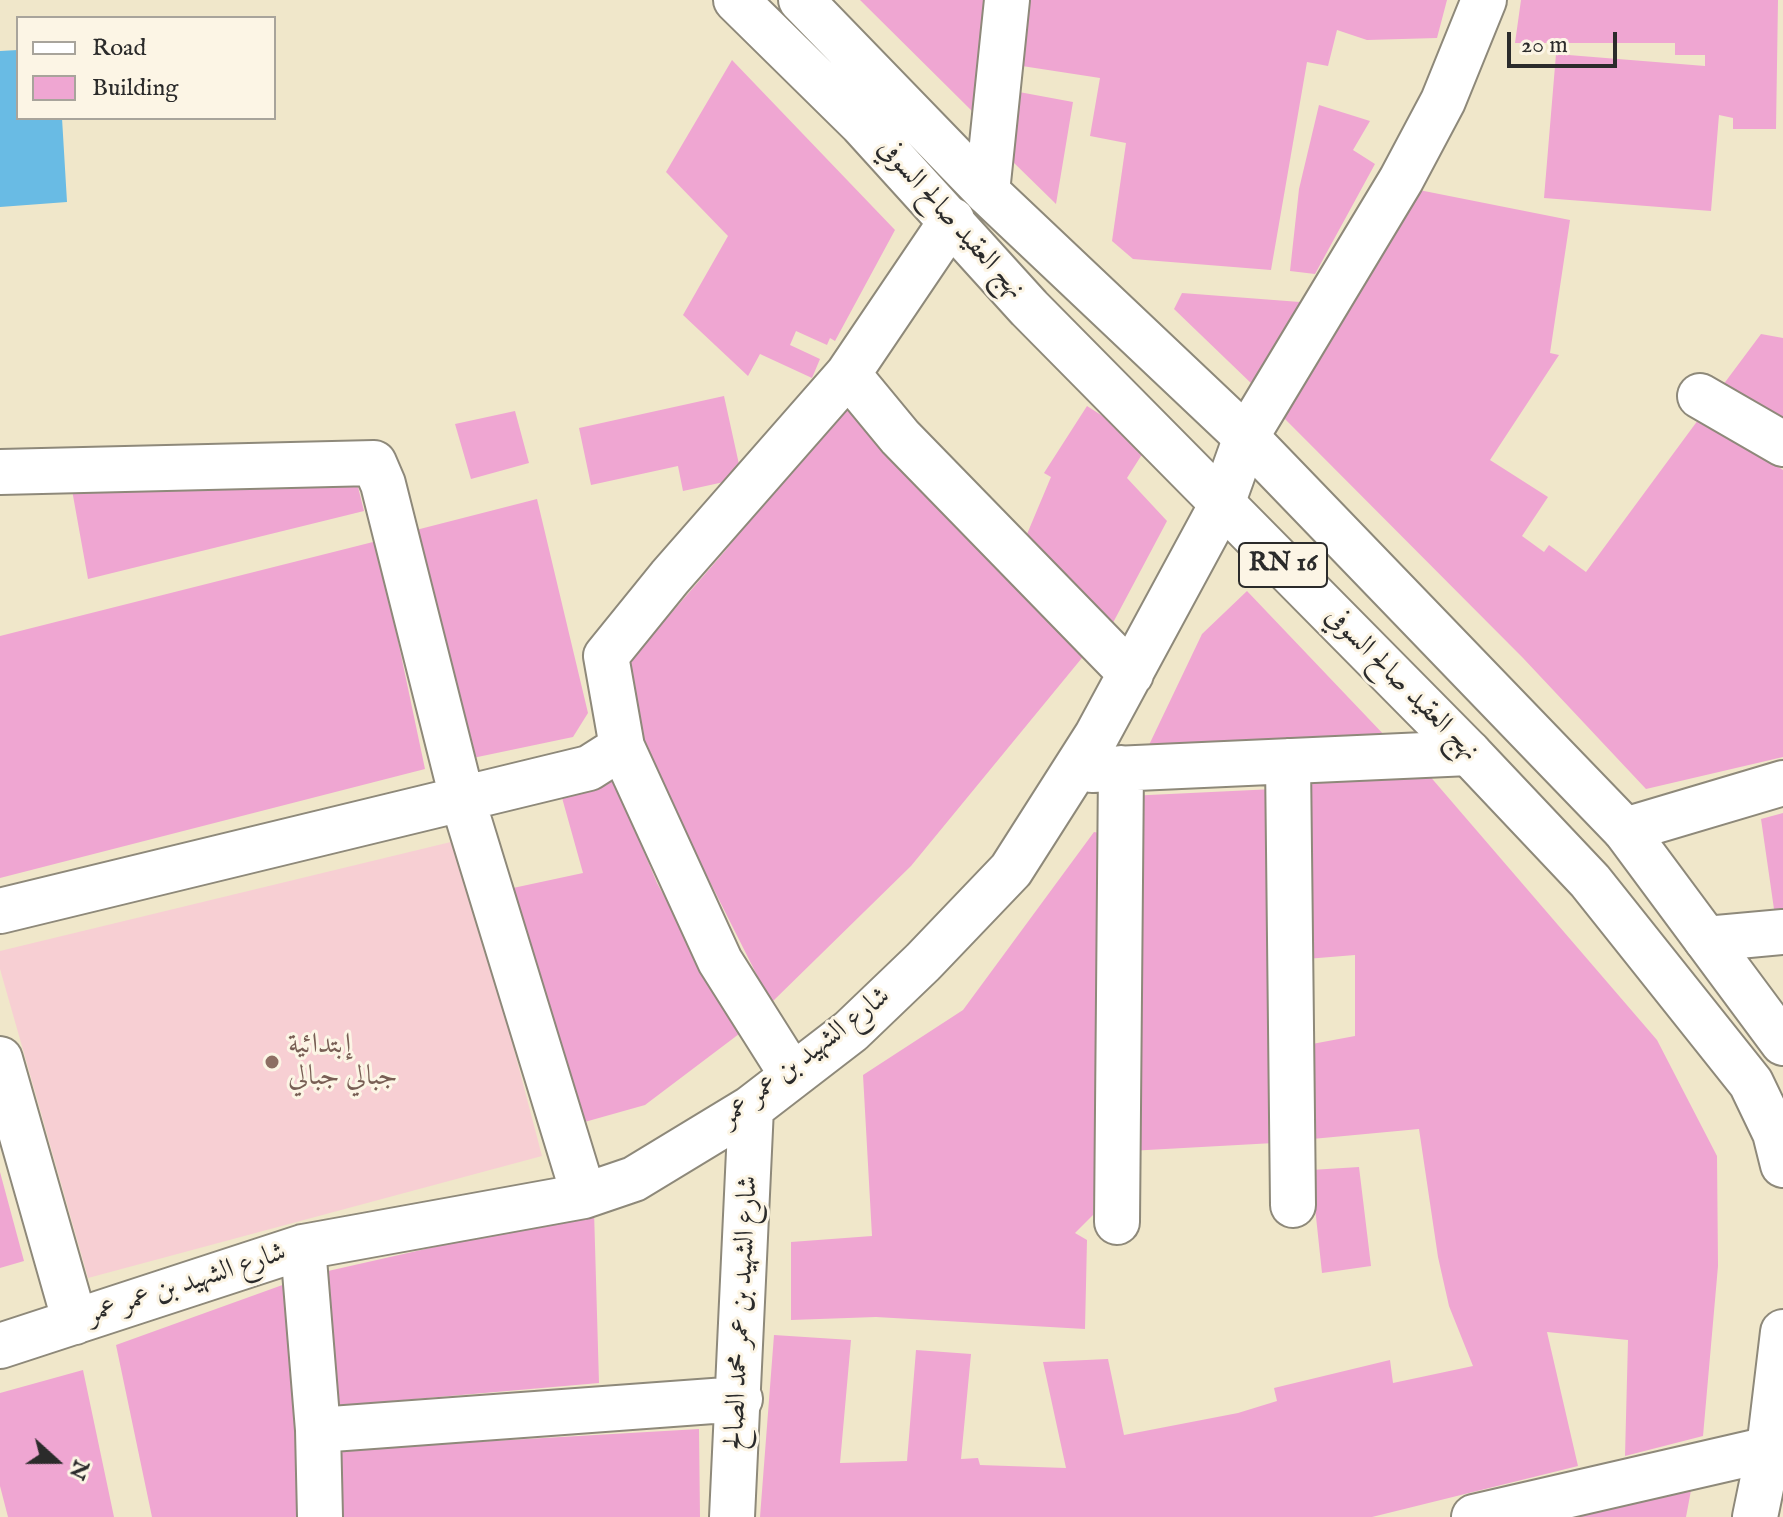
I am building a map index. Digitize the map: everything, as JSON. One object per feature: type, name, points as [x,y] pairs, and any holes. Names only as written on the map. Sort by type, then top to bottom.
[{"type":"street","name":"نهج العقيد صالح السوفي","points":[[736,0],[952,220],[1029,308],[1469,753],[1590,881],[1690,1002],[1751,1083],[1775,1133],[1783,1165]]},
{"type":"street","name":"نهج العقيد صالح السوفي","points":[[801,0],[987,192],[1246,437],[1625,830],[1783,1043]]},
{"type":"street","points":[[987,192],[1007,0]]},
{"type":"street","name":"شارع الشهيد بن عمر عمر","points":[[0,1346],[303,1247],[584,1196],[634,1179],[751,1108],[851,1031],[923,962],[1011,870],[1074,771],[1131,674],[1222,504],[1246,437],[1401,180],[1443,101],[1484,0]]},
{"type":"street","points":[[792,1075],[720,961],[622,747],[606,656],[670,577],[848,374],[952,220]]},
{"type":"street","points":[[848,374],[900,437],[1131,674]]},
{"type":"street","points":[[1700,396],[1783,444]]},
{"type":"street","points":[[0,472],[374,463],[383,484],[462,798],[584,1196]]},
{"type":"street","points":[[0,911],[589,768],[622,747]]},
{"type":"street","points":[[1074,771],[1469,753]]},
{"type":"street","points":[[1288,761],[1293,1205]]},
{"type":"street","points":[[1117,1222],[1121,768]]},
{"type":"street","points":[[1625,830],[1783,783]]},
{"type":"street","points":[[1706,939],[1783,932]]},
{"type":"street","points":[[0,1059],[75,1322]]},
{"type":"street","name":"شارع الشهيد بن عمر محمد الصالح","points":[[732,1517],[740,1399],[751,1108]]},
{"type":"street","points":[[303,1247],[318,1430],[320,1517]]},
{"type":"street","points":[[1755,1517],[1769,1449],[1783,1332]]},
{"type":"street","points":[[318,1430],[740,1399]]},
{"type":"street","points":[[1474,1517],[1769,1449]]},
{"type":"shaded area","name":"إبتدائية جبالي جبالي","points":[[459,840],[542,1156],[88,1278],[0,969],[0,951]]},
{"type":"water","points":[[16,50],[16,120],[62,120],[67,202],[0,207],[0,51]]},
{"type":"building","points":[[860,0],[986,0],[974,113]]},
{"type":"building","points":[[1028,0],[1447,0],[1437,38],[1367,40],[1337,30],[1328,66],[1307,62],[1271,270],[1133,259],[1112,241],[1126,143],[1090,136],[1100,78],[1022,66]]},
{"type":"building","points":[[1521,0],[1778,0],[1776,129],[1733,129],[1733,118],[1719,115],[1711,211],[1544,198],[1556,54],[1705,66],[1705,55],[1675,55],[1675,43],[1515,43]]},
{"type":"building","points":[[732,60],[895,230],[835,341],[830,338],[827,345],[796,331],[790,345],[820,359],[812,378],[760,354],[748,376],[683,315],[728,236],[666,172]]},
{"type":"building","points":[[1019,92],[1073,102],[1056,204],[1012,161]]},
{"type":"building","points":[[1319,105],[1370,121],[1353,150],[1375,164],[1315,274],[1290,271],[1299,189]]},
{"type":"building","points":[[1419,190],[1570,220],[1550,353],[1559,355],[1490,460],[1548,497],[1522,536],[1544,552],[1549,545],[1586,572],[1701,416],[1783,470],[1783,757],[1646,789],[1523,658],[1280,414]]},
{"type":"building","points":[[1182,293],[1300,302],[1254,386],[1174,309]]},
{"type":"building","points":[[1761,334],[1783,338],[1783,425],[1717,393]]},
{"type":"building","points":[[724,396],[742,478],[683,491],[678,466],[591,485],[579,428]]},
{"type":"building","points":[[843,402],[1086,653],[911,866],[771,1003],[646,755],[621,671],[725,551]]},
{"type":"building","points":[[1087,406],[1148,445],[1127,478],[1167,521],[1107,634],[1022,546],[1051,477],[1044,473]]},
{"type":"building","points":[[515,411],[529,463],[471,479],[455,424]]},
{"type":"building","points":[[355,475],[364,511],[88,579],[72,490]]},
{"type":"building","points":[[537,499],[588,713],[573,737],[468,759],[416,530]]},
{"type":"building","points":[[377,541],[425,769],[0,878],[0,636]]},
{"type":"building","points":[[1247,591],[1387,738],[1149,745],[1202,634]]},
{"type":"building","points":[[1428,774],[1657,1040],[1717,1156],[1718,1266],[1703,1436],[1625,1456],[1628,1340],[1547,1332],[1578,1466],[1372,1517],[760,1517],[774,1335],[851,1340],[840,1463],[907,1461],[916,1350],[971,1354],[961,1459],[978,1458],[980,1465],[1066,1468],[1043,1362],[1108,1359],[1124,1435],[1238,1413],[1277,1401],[1274,1388],[1390,1360],[1393,1383],[1473,1366],[1449,1306],[1438,1257],[1419,1129],[1312,1139],[1312,1044],[1355,1036],[1355,955],[1306,959],[1306,782]]},
{"type":"building","points":[[612,775],[657,883],[739,1034],[645,1105],[574,1125],[513,888],[583,873],[559,787]]},
{"type":"building","points":[[1274,789],[1274,1143],[1129,1151],[1128,796]]},
{"type":"building","points":[[1783,813],[1783,923],[1776,923],[1761,819]]},
{"type":"building","points":[[1094,832],[1111,835],[1093,1215],[1075,1233],[1087,1240],[1085,1329],[876,1317],[791,1320],[791,1242],[872,1236],[863,1075],[963,1010]]},
{"type":"building","points":[[1359,1167],[1371,1266],[1322,1273],[1311,1170]]},
{"type":"building","points":[[0,1172],[24,1261],[0,1268]]},
{"type":"building","points":[[594,1211],[599,1383],[335,1406],[328,1271]]},
{"type":"building","points":[[288,1283],[299,1517],[152,1517],[116,1345]]},
{"type":"building","points":[[83,1370],[114,1517],[8,1517],[0,1486],[0,1393]]},
{"type":"building","points":[[699,1429],[700,1517],[340,1517],[337,1450]]},
{"type":"building","points":[[1692,1485],[1686,1517],[1575,1517],[1575,1516]]},
{"type":"place","name":"إبتدائية جبالي جبالي","points":[[272,1062]]}]
